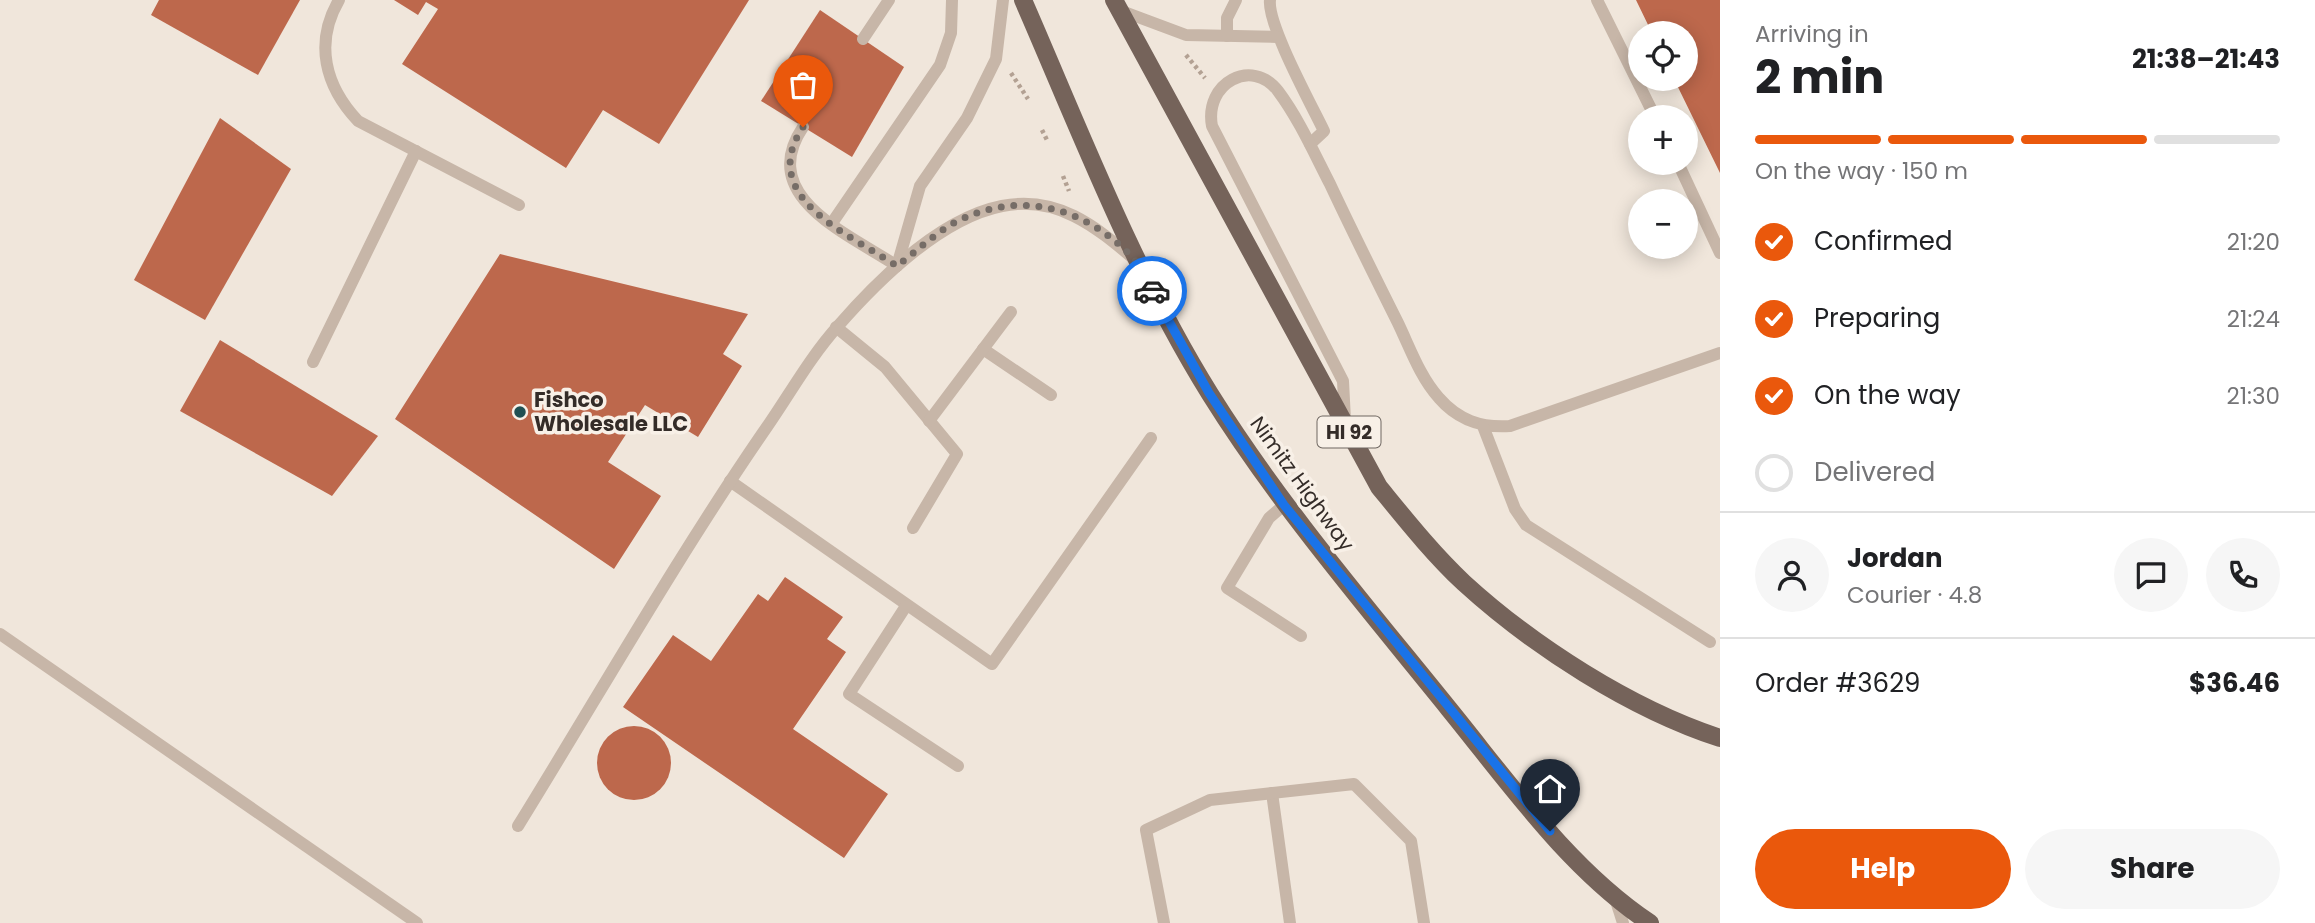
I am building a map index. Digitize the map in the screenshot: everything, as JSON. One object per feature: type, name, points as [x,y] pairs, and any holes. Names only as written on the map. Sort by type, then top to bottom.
[{"type":"main road","name":"Nimitz Highway","points":[[1023,0],[1135,259],[1209,393],[1284,505],[1514,790],[1616,901],[1650,923]]},
{"type":"main road","name":"HI 92","points":[[1117,5],[1379,487],[1422,540],[1465,584],[1546,646],[1597,680],[1720,738]]},
{"type":"lane","points":[[339,0],[328,24],[325,43],[329,78],[336,94],[358,121],[519,205]]},
{"type":"lane","points":[[863,39],[889,0]]},
{"type":"lane","points":[[832,223],[940,65],[951,33],[952,0]]},
{"type":"lane","points":[[897,266],[920,186],[967,118],[996,59],[1003,0]]},
{"type":"lane","points":[[1227,36],[1227,18],[1236,0]]},
{"type":"lane","points":[[1270,0],[1269,14],[1278,37],[1324,131],[1310,144]]},
{"type":"lane","points":[[1597,0],[1649,105]]},
{"type":"lane","points":[[1117,5],[1171,32],[1278,37]]},
{"type":"lane","points":[[1345,424],[1343,381],[1212,126],[1210,113],[1215,93],[1237,77],[1259,77],[1277,89],[1310,144],[1428,384],[1460,416],[1483,426],[1510,426],[1720,353]]},
{"type":"lane","points":[[803,127],[792,149],[790,174],[802,201],[897,266]]},
{"type":"lane","points":[[313,362],[416,151]]},
{"type":"lane","points":[[1684,175],[1720,253]]},
{"type":"lane","points":[[519,826],[730,481],[836,327],[897,266],[961,219],[1003,206],[1041,204],[1091,222],[1135,259]]},
{"type":"lane","points":[[929,421],[1011,312]]},
{"type":"lane","points":[[836,327],[885,367],[957,454],[913,528]]},
{"type":"lane","points":[[983,349],[1051,395]]},
{"type":"lane","points":[[1483,426],[1521,520],[1710,642]]},
{"type":"lane","points":[[730,481],[992,664],[1151,438]]},
{"type":"lane","points":[[1284,505],[1269,518],[1227,588],[1301,636]]},
{"type":"lane","points":[[906,606],[849,694],[958,766]]},
{"type":"lane","points":[[0,634],[417,923]]},
{"type":"lane","points":[[1164,923],[1146,830],[1210,800],[1354,784],[1410,841],[1424,923]]},
{"type":"lane","points":[[1272,793],[1290,923]]},
{"type":"lane","points":[[1616,901],[1623,923]]},
{"type":"path","points":[[1181,50],[1208,81]]},
{"type":"path","points":[[1004,70],[1014,74],[1028,99]]},
{"type":"path","points":[[1042,130],[1047,140]]},
{"type":"building","points":[[159,0],[300,0],[258,75],[151,15]]},
{"type":"building","points":[[394,0],[749,0],[659,144],[603,110],[566,168],[402,64],[438,9],[426,2],[418,15]]},
{"type":"building","points":[[1636,0],[1720,0],[1720,173],[1698,128],[1698,105],[1687,105],[1680,91],[1698,91],[1698,21],[1646,21]]},
{"type":"building","points":[[820,10],[904,67],[852,157],[761,101]]},
{"type":"building","points":[[220,118],[291,169],[205,320],[134,280]]},
{"type":"building","name":"Fishco Wholesale LLC","points":[[500,254],[748,314],[723,354],[742,366],[698,437],[645,405],[608,462],[661,496],[614,569],[395,419]]},
{"type":"building","points":[[220,340],[378,436],[332,496],[180,411]]},
{"type":"building","points":[[785,577],[843,617],[827,639],[846,652],[793,729],[888,794],[844,858],[623,707],[673,635],[711,661],[758,594],[768,601]]},
{"type":"building","points":[[627,726],[641,726],[655,732],[665,742],[671,763],[669,777],[655,794],[641,800],[627,800],[613,794],[603,784],[597,770],[597,756],[603,742],[613,732]]},
{"type":"way so far","points":[[803,127],[796,137],[790,162],[790,174],[802,201],[897,266],[961,219],[1003,206],[1041,204],[1091,222],[1135,259],[1152,291]]},
{"type":"place","name":"Fishco Wholesale LLC","points":[[520,412]]},
{"type":"route","points":[[1152,291],[1209,393],[1284,505],[1550,831]]}]
